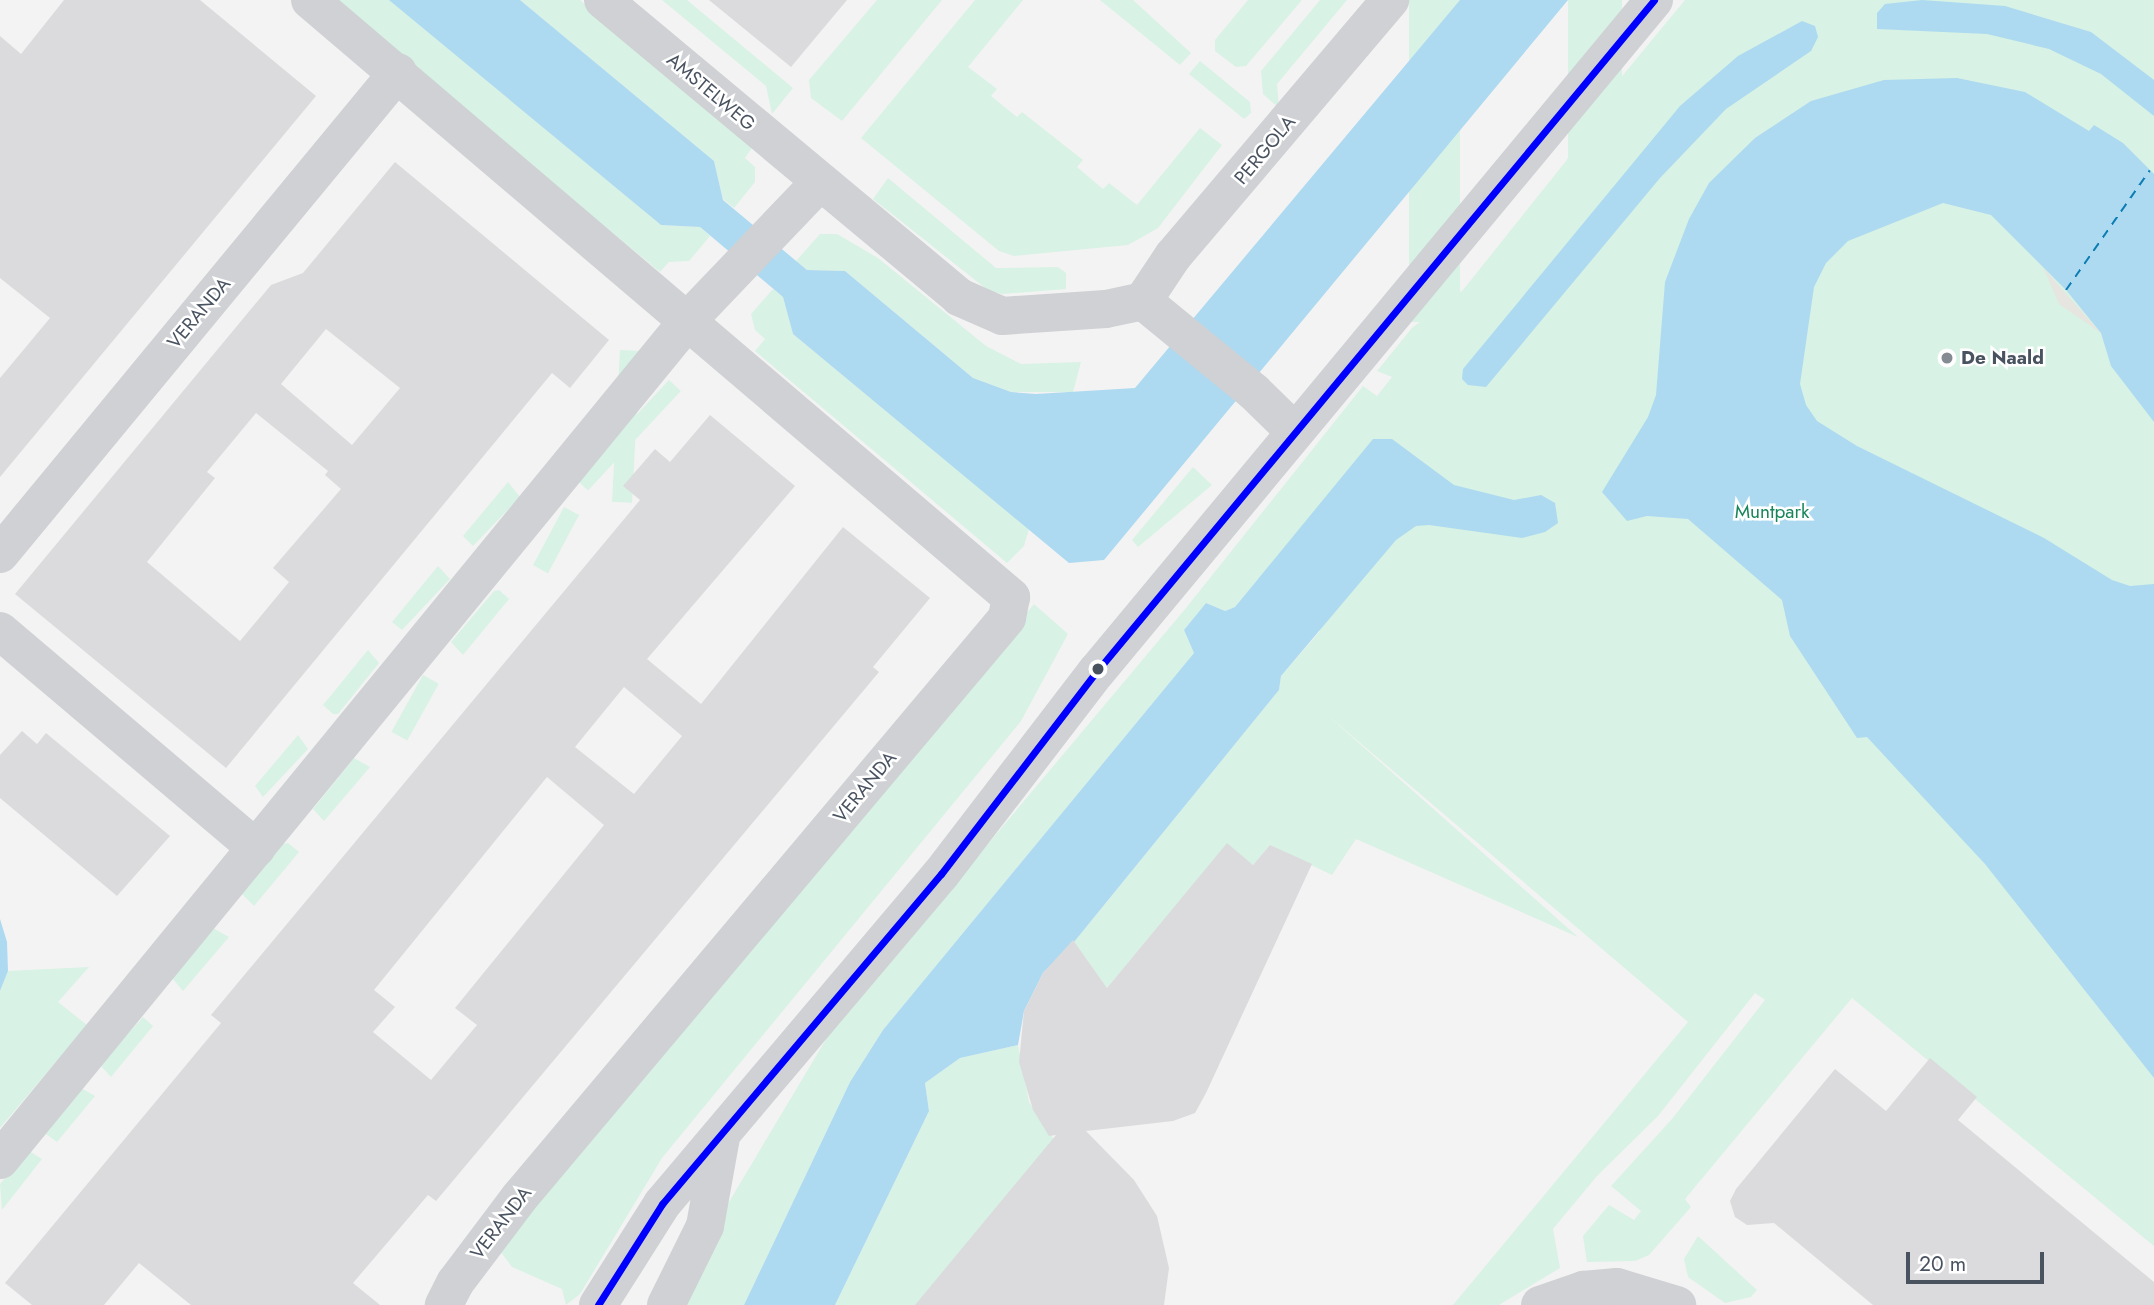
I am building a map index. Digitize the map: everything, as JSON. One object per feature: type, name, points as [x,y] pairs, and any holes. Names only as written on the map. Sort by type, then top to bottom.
[{"type":"street","name":"VERANDA","points":[[310,0],[690,319],[1011,597],[1007,618],[519,1198],[454,1283],[444,1305]]},
{"type":"street","name":"AMSTELWEG","points":[[603,0],[818,183],[960,297],[1002,316],[1106,309],[1143,301]]},
{"type":"street","name":"PERGOLA","points":[[1143,301],[1173,256],[1390,0]]},
{"type":"street","points":[[598,1305],[663,1204],[941,874],[1097,671],[1654,0]]},
{"type":"street","name":"VERANDA","points":[[0,554],[398,72]]},
{"type":"street","points":[[0,1160],[690,319],[767,234],[818,183]]},
{"type":"street","points":[[1143,301],[1254,392],[1295,432]]},
{"type":"street","points":[[0,631],[256,848]]},
{"type":"street","points":[[666,1305],[705,1226],[722,1135]]},
{"type":"street","points":[[1540,1305],[1583,1290],[1617,1287],[1677,1305]]},
{"type":"green space","points":[[332,0],[390,0],[661,225],[700,227],[710,236],[689,261],[669,262],[660,272]]},
{"type":"green space","points":[[520,0],[580,0],[754,145],[745,158],[755,167],[755,182],[734,208],[723,199],[714,161]]},
{"type":"green space","points":[[662,0],[687,0],[793,88],[772,114],[766,86]]},
{"type":"green space","points":[[877,0],[942,0],[842,121],[811,98],[809,80]]},
{"type":"green space","points":[[975,0],[1023,0],[968,67],[997,89],[991,96],[1017,117],[1022,112],[1083,160],[1077,167],[1103,189],[1109,183],[1137,205],[1200,128],[1222,145],[1158,228],[1128,245],[1014,256],[999,251],[861,138]]},
{"type":"green space","points":[[1100,0],[1133,0],[1191,53],[1180,65]]},
{"type":"green space","points":[[1248,0],[1302,0],[1246,66],[1236,67],[1215,51],[1215,40]]},
{"type":"green space","points":[[1320,0],[1347,0],[1277,84],[1279,108],[1263,94],[1261,71]]},
{"type":"green space","points":[[1409,0],[1460,0],[1460,322],[1409,322]]},
{"type":"green space","points":[[1568,0],[1622,0],[1622,400],[1568,400]]},
{"type":"green space","name":"Muntpark","points":[[1685,0],[2154,0],[2154,1246],[1852,998],[1685,1199],[1691,1207],[1649,1255],[1635,1261],[1587,1262],[1583,1236],[1609,1205],[1634,1220],[1641,1211],[1611,1186],[1672,1119],[1765,1000],[1755,993],[1658,1116],[1597,1176],[1553,1229],[1560,1268],[1499,1305],[1453,1305],[1688,1022],[1325,713],[1578,937],[1356,839],[1332,875],[1270,845],[1253,865],[1227,844],[1107,988],[1074,942],[1279,690],[1281,676],[1320,631],[1258,579],[1235,607],[1225,611],[1206,603],[1184,630],[1194,653],[883,1030],[850,1082],[744,1305],[675,1305],[714,1227],[831,1031],[1186,608],[1363,386],[1377,396],[1392,377],[1377,371],[1412,328],[1463,290],[1566,161],[1595,109]]},
{"type":"green space","points":[[1200,61],[1250,102],[1251,113],[1244,119],[1189,74]]},
{"type":"green space","points":[[888,178],[996,268],[1058,267],[1066,273],[1066,289],[1002,294],[989,291],[873,199]]},
{"type":"green space","points":[[820,234],[837,234],[878,258],[986,346],[1021,364],[1081,362],[1073,392],[1011,392],[973,378],[845,271],[807,270],[796,261]]},
{"type":"green space","points":[[773,289],[783,297],[793,334],[1029,529],[1024,546],[1007,563],[755,351],[765,339],[755,330],[751,314]]},
{"type":"green space","points":[[620,350],[640,351],[632,503],[612,502]]},
{"type":"green space","points":[[669,380],[681,391],[588,490],[576,479]]},
{"type":"green space","points":[[1193,467],[1212,485],[1138,547],[1132,540]]},
{"type":"green space","points":[[508,482],[520,497],[473,546],[463,536]]},
{"type":"green space","points":[[564,507],[579,515],[548,573],[533,565]]},
{"type":"green space","points":[[438,566],[450,579],[402,630],[392,622]]},
{"type":"green space","points":[[499,590],[509,599],[463,655],[451,642],[494,591]]},
{"type":"green space","points":[[1034,604],[1068,634],[1021,721],[662,1158],[580,1294],[566,1305],[562,1289],[512,1267],[497,1247]]},
{"type":"green space","points":[[368,650],[379,663],[338,714],[333,714],[323,705]]},
{"type":"green space","points":[[423,675],[439,684],[407,741],[391,732]]},
{"type":"green space","points":[[298,735],[308,749],[263,797],[255,786]]},
{"type":"green space","points":[[354,758],[370,767],[324,821],[313,809]]},
{"type":"green space","points":[[288,843],[299,852],[254,906],[242,894],[283,844]]},
{"type":"green space","points":[[213,928],[229,937],[183,991],[172,978]]},
{"type":"green space","points":[[89,967],[58,1002],[87,1025],[0,1128],[0,991],[8,971]]},
{"type":"green space","points":[[143,1017],[153,1026],[111,1077],[100,1065]]},
{"type":"green space","points":[[1018,1045],[1029,1102],[1055,1141],[919,1305],[835,1305],[929,1111],[925,1083],[960,1058]]},
{"type":"green space","points":[[81,1088],[95,1096],[57,1142],[46,1134]]},
{"type":"green space","points":[[29,1151],[42,1159],[2,1210],[0,1184]]},
{"type":"green space","points":[[1698,1236],[1757,1290],[1751,1297],[1725,1303],[1688,1277],[1684,1259]]},
{"type":"sand","points":[[2043,267],[2053,279],[2101,333],[2059,304]]},
{"type":"water","points":[[389,0],[520,0],[714,161],[723,200],[807,270],[845,271],[973,378],[1011,392],[1036,394],[1135,388],[1460,0],[1568,0],[1104,560],[1069,563],[793,334],[783,297],[700,227],[661,225]]},
{"type":"water","points":[[1922,0],[2005,6],[2091,32],[2154,80],[2154,116],[2101,74],[2049,49],[1987,34],[1877,29],[1877,13],[1885,4]]},
{"type":"water","points":[[1802,21],[1815,26],[1818,37],[1811,51],[1726,109],[1660,178],[1486,387],[1468,385],[1462,379],[1463,369],[1680,106],[1738,56]]},
{"type":"water","points":[[1957,78],[2025,92],[2089,131],[2094,125],[2123,143],[2154,174],[2154,422],[2111,366],[2101,333],[2066,290],[1991,215],[1943,203],[1848,241],[1826,263],[1814,287],[1800,384],[1806,405],[1817,421],[1857,446],[2044,538],[2112,580],[2130,586],[2154,584],[2154,1078],[1985,864],[1867,737],[1857,738],[1790,636],[1782,600],[1688,519],[1647,516],[1627,521],[1602,492],[1648,417],[1656,395],[1665,282],[1689,219],[1709,183],[1755,138],[1811,101],[1884,80]]},
{"type":"water","points":[[1373,439],[1392,439],[1454,485],[1514,500],[1541,495],[1555,503],[1558,523],[1545,532],[1522,538],[1429,525],[1416,526],[1396,540],[1281,676],[1279,690],[1074,942],[1043,973],[1024,1011],[1018,1045],[960,1058],[925,1083],[929,1111],[835,1305],[744,1305],[850,1082],[883,1030],[1194,653],[1184,630],[1206,603],[1225,611],[1235,607]]},
{"type":"water","points":[[0,919],[7,942],[8,971],[0,991]]},
{"type":"building","points":[[64,0],[200,0],[316,96],[0,477],[0,378],[50,318],[0,278],[0,36],[21,54]]},
{"type":"building","points":[[709,0],[847,0],[791,67]]},
{"type":"building","points":[[395,162],[609,340],[570,388],[552,373],[226,768],[15,594],[271,285],[303,273]],"holes":[[[326,329],[400,388],[352,445],[281,384]],[[256,413],[328,471],[325,475],[341,489],[273,568],[289,582],[240,641],[147,562],[215,478],[207,472]]]},
{"type":"building","points":[[710,415],[795,486],[647,659],[701,704],[843,527],[930,598],[873,667],[879,672],[436,1201],[428,1195],[353,1283],[380,1305],[191,1305],[139,1263],[104,1305],[32,1305],[5,1283],[221,1023],[211,1015],[640,500],[623,486],[655,449],[670,462]],"holes":[[[624,687],[682,736],[634,794],[575,747]],[[547,777],[604,825],[455,1008],[477,1025],[431,1080],[373,1032],[395,1007],[374,990]]]},
{"type":"building","points":[[22,731],[37,744],[46,733],[170,836],[117,896],[0,798],[0,755]]},
{"type":"building","points":[[1227,843],[1253,865],[1270,845],[1312,864],[1206,1093],[1195,1113],[1173,1121],[1086,1131],[1134,1180],[1157,1216],[1169,1268],[1164,1305],[915,1305],[1056,1135],[1049,1136],[1033,1110],[1019,1062],[1024,1011],[1043,973],[1073,940],[1107,988]]},
{"type":"building","points":[[1930,1058],[1977,1097],[1958,1120],[2154,1282],[2154,1305],[1873,1305],[1774,1223],[1747,1225],[1735,1217],[1730,1201],[1736,1189],[1835,1069],[1886,1111]]},
{"type":"ferry route","points":[[2066,290],[2150,170]]},
{"type":"transit line","points":[[598,1305],[662,1204],[941,874],[1097,671],[1654,0]]},
{"type":"place","name":"De Naald","points":[[1947,358]]}]
